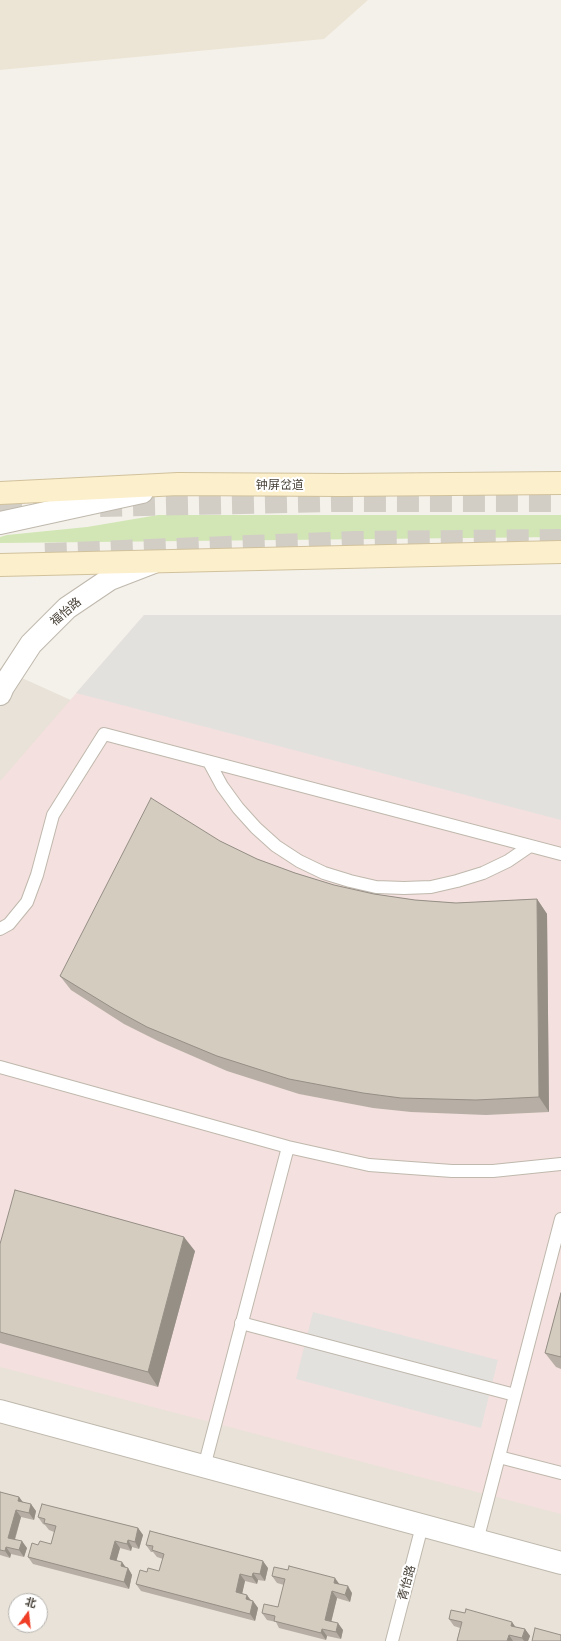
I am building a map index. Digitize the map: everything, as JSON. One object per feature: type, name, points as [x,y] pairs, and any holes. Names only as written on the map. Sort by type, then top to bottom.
[{"type":"main road","name":"钟屏岔道","points":[[0,493],[178,484],[349,485],[561,483]]},
{"type":"main road","points":[[0,565],[157,560],[561,552]]},
{"type":"street","points":[[0,523],[178,484]]},
{"type":"street","name":"福怡路","points":[[0,694],[31,644],[67,608],[110,579],[157,560]]},
{"type":"street","points":[[0,1410],[204,1467],[561,1563]]},
{"type":"lane","points":[[0,929],[9,924],[28,902],[53,815],[104,734],[561,854]]},
{"type":"lane","points":[[209,762],[222,786],[238,808],[256,828],[276,846],[299,861],[324,873],[350,881],[376,887],[430,887],[483,873],[508,861],[530,846]]},
{"type":"lane","points":[[0,1067],[288,1147],[369,1165],[410,1169],[493,1171],[561,1164]]},
{"type":"lane","points":[[204,1467],[288,1147]]},
{"type":"lane","points":[[476,1540],[561,1219]]},
{"type":"lane","points":[[241,1324],[515,1395]]},
{"type":"lane","points":[[499,1457],[561,1473]]},
{"type":"lane","name":"青怡路","points":[[392,1641],[422,1526]]},
{"type":"shaded area","points":[[0,0],[368,0],[324,39],[0,70]]},
{"type":"shaded area","points":[[144,615],[561,615],[561,1514],[0,1367],[0,781]]},
{"type":"shaded area","points":[[144,615],[561,615],[561,820],[76,693]]},
{"type":"shaded area","points":[[0,668],[503,896],[561,884],[561,1641],[0,1641]]},
{"type":"shaded area","points":[[313,1312],[498,1360],[481,1428],[296,1379]]},
{"type":"green space","points":[[158,515],[561,515],[561,537],[0,543],[0,537],[7,535],[87,527]]},
{"type":"building","points":[[151,798],[220,841],[257,859],[334,885],[374,894],[415,900],[456,903],[537,899],[539,1097],[476,1100],[401,1098],[363,1093],[289,1079],[217,1056],[147,1027],[60,976]]},
{"type":"building","points":[[15,1190],[184,1237],[148,1372],[0,1332],[0,1244]]},
{"type":"building","points":[[561,1293],[561,1357],[545,1353]]},
{"type":"building","points":[[0,1492],[19,1497],[18,1501],[31,1504],[29,1513],[16,1510],[8,1538],[22,1541],[19,1550],[6,1547],[5,1551],[0,1550]]},
{"type":"building","points":[[42,1504],[138,1528],[135,1542],[128,1540],[127,1544],[115,1541],[110,1559],[122,1562],[121,1566],[128,1568],[124,1582],[28,1557],[32,1543],[38,1545],[40,1541],[51,1544],[56,1526],[44,1523],[45,1519],[38,1517]]},
{"type":"building","points":[[150,1531],[263,1561],[260,1574],[253,1573],[252,1577],[240,1574],[236,1592],[247,1595],[246,1599],[253,1601],[250,1614],[136,1584],[140,1570],[147,1572],[148,1568],[159,1571],[164,1554],[152,1550],[153,1546],[146,1545]]},
{"type":"building","points":[[289,1566],[335,1578],[334,1583],[348,1586],[345,1595],[332,1591],[325,1620],[338,1623],[336,1632],[322,1629],[321,1633],[274,1621],[275,1616],[262,1613],[264,1604],[278,1607],[285,1579],[272,1576],[274,1567],[288,1570]]},
{"type":"building","points":[[466,1609],[512,1622],[511,1626],[525,1629],[522,1638],[509,1635],[507,1641],[457,1641],[462,1622],[449,1619],[451,1610],[465,1613]]},
{"type":"building","points":[[535,1628],[561,1635],[561,1641],[532,1641]]},
{"type":"tunnel","points":[[100,506],[332,501],[561,501]]},
{"type":"tunnel","points":[[0,506],[56,506]]},
{"type":"tunnel","points":[[45,554],[355,542],[561,540]]}]
